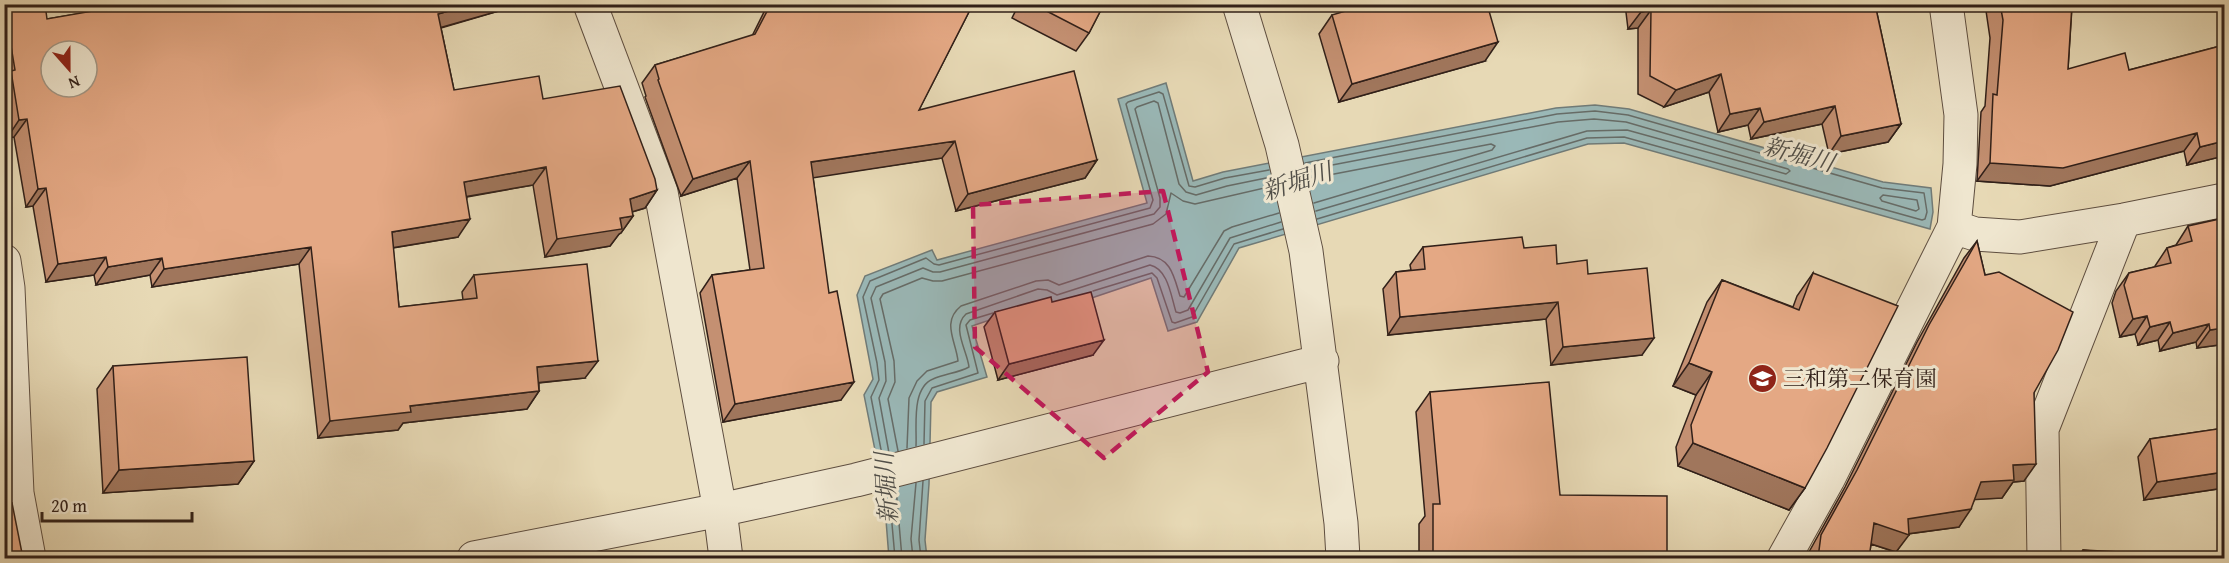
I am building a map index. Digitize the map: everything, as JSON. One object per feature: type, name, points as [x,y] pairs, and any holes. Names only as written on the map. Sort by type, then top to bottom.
[{"type":"street","points":[[590,4],[661,192],[720,510],[726,558]]},
{"type":"street","points":[[1239,4],[1282,146],[1306,251],[1322,361],[1343,558]]},
{"type":"street","points":[[1784,558],[1828,479],[1954,227],[1961,116],[1946,4]]},
{"type":"street","points":[[1954,227],[1975,234],[2020,237],[2124,220],[2224,200]]},
{"type":"street","points":[[2044,558],[2042,429],[2124,220]]},
{"type":"street","points":[[4,261],[8,299],[16,493],[29,558]]},
{"type":"street","points":[[474,558],[720,510],[856,480],[1322,361]]},
{"type":"highlighted area","points":[[1163,191],[1208,372],[1104,458],[975,347],[973,205]]},
{"type":"water","name":"新堀川","points":[[1166,83],[1193,181],[1223,172],[1556,108],[1595,105],[1629,109],[1883,182],[1931,188],[1933,212],[1930,229],[1624,143],[1588,144],[1239,248],[1197,322],[1168,331],[1151,278],[1047,313],[1043,302],[972,326],[987,377],[937,392],[931,402],[925,540],[927,558],[889,558],[884,495],[864,395],[873,379],[857,295],[865,276],[932,250],[937,260],[1147,203],[1118,99]]},
{"type":"building","points":[[4,4],[45,4],[47,19],[133,4],[473,4],[438,14],[454,90],[539,76],[543,99],[620,86],[655,179],[657,190],[630,199],[633,216],[620,218],[622,229],[557,239],[546,167],[464,182],[470,219],[392,232],[399,307],[477,298],[474,275],[587,264],[598,361],[537,367],[539,391],[410,406],[411,412],[330,421],[311,247],[164,269],[162,258],[108,267],[106,257],[58,264],[46,188],[38,189],[27,119],[19,120],[11,71],[15,70]]},
{"type":"building","points":[[771,4],[973,4],[919,110],[1074,71],[1097,160],[968,194],[955,141],[811,162],[829,293],[837,291],[854,382],[735,404],[712,275],[764,268],[750,161],[693,179],[658,80],[655,65],[755,34]]},
{"type":"building","points":[[1033,4],[1104,4],[1089,33]]},
{"type":"building","points":[[1369,4],[1487,4],[1498,42],[1352,84],[1332,15]]},
{"type":"building","points":[[1640,4],[1875,4],[1901,124],[1841,136],[1835,106],[1764,122],[1760,108],[1730,114],[1721,74],[1676,90],[1650,76],[1651,10],[1641,12]]},
{"type":"building","points":[[2000,4],[2072,4],[2068,69],[2125,53],[2129,70],[2224,45],[2224,141],[2200,147],[2197,133],[2063,168],[1990,163],[1993,94],[1997,95],[2003,20]]},
{"type":"building","points":[[2224,218],[2224,328],[2210,330],[2209,324],[2173,333],[2170,322],[2150,327],[2147,316],[2133,319],[2124,285],[2129,273],[2171,263],[2167,248],[2192,241],[2188,226]]},
{"type":"building","points":[[1522,237],[1524,248],[1556,245],[1557,264],[1587,260],[1588,274],[1647,268],[1654,338],[1563,347],[1558,302],[1400,317],[1396,272],[1425,269],[1423,247]]},
{"type":"building","points":[[1977,241],[1985,275],[1999,272],[2073,312],[2058,350],[2034,393],[2036,464],[2013,465],[2014,480],[1981,482],[1971,509],[1908,519],[1909,535],[1874,523],[1869,558],[1818,558],[1821,535],[1857,470],[1929,325]]},
{"type":"building","points":[[1813,273],[1898,306],[1805,488],[1693,443],[1691,425],[1712,372],[1689,363],[1722,280],[1799,310]]},
{"type":"building","points":[[1091,292],[1104,340],[1009,364],[995,312],[1051,297],[1052,302]]},
{"type":"building","points":[[247,357],[254,461],[119,470],[113,366]]},
{"type":"building","points":[[1549,382],[1560,495],[1667,496],[1667,558],[1433,558],[1433,504],[1440,504],[1430,392]]},
{"type":"building","points":[[2224,428],[2224,472],[2157,482],[2150,439]]},
{"type":"building","points":[[12,503],[23,558],[4,558],[4,505]]},
{"type":"building","points":[[2083,550],[2157,554],[2157,558],[2082,558]]},
{"type":"place","name":"三和第二保育園","points":[[1762,378]]}]
